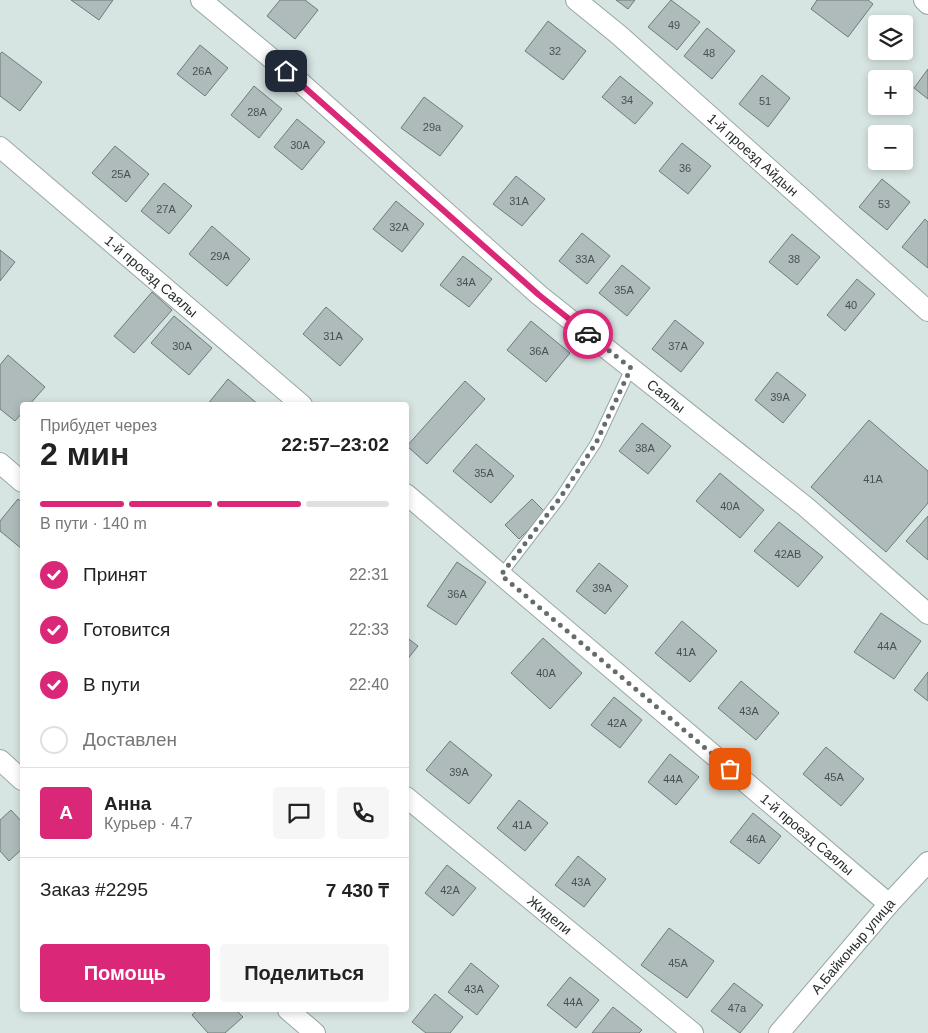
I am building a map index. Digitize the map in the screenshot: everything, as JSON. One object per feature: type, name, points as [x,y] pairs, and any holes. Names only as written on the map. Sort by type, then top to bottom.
[{"type":"street","name":"Саялы","points":[[201,0],[301,83],[539,295],[806,507],[928,614]]},
{"type":"street","name":"1-й проезд Айдын","points":[[576,0],[619,35],[928,311]]},
{"type":"street","points":[[924,0],[928,4]]},
{"type":"street","name":"1-й проезд Саялы","points":[[0,147],[298,402]]},
{"type":"street","points":[[0,463],[20,480]]},
{"type":"street","name":"1-й проезд Саялы","points":[[409,497],[889,904]]},
{"type":"street","points":[[0,760],[20,778]]},
{"type":"street","name":"Жидели","points":[[409,799],[693,1033]]},
{"type":"street","name":"А.Байконыр улица","points":[[779,1033],[889,904],[928,862]]},
{"type":"street","points":[[290,1012],[315,1033]]},
{"type":"lane","points":[[501,575],[560,498],[596,443],[631,368]]},
{"type":"building","points":[[71,0],[113,0],[99,20]]},
{"type":"building","points":[[280,0],[305,0],[318,10],[295,39],[267,16]]},
{"type":"building","points":[[616,0],[635,0],[628,9]]},
{"type":"building","points":[[671,0],[700,22],[677,50],[648,27]]},
{"type":"building","points":[[817,0],[868,0],[873,4],[848,37],[811,9]]},
{"type":"building","points":[[548,21],[586,51],[563,80],[525,51]]},
{"type":"building","points":[[707,28],[735,51],[712,79],[684,56]]},
{"type":"building","points":[[200,45],[228,68],[205,96],[177,74]]},
{"type":"building","points":[[2,52],[42,82],[20,111],[0,96],[0,54]]},
{"type":"building","points":[[928,69],[928,99],[914,88]]},
{"type":"building","points":[[762,75],[790,98],[768,127],[739,104]]},
{"type":"building","points":[[620,76],[653,103],[635,124],[602,97]]},
{"type":"building","points":[[254,86],[282,109],[259,138],[231,115]]},
{"type":"building","points":[[424,97],[463,126],[440,156],[401,128]]},
{"type":"building","points":[[297,119],[325,142],[302,170],[274,147]]},
{"type":"building","points":[[682,143],[711,166],[688,194],[659,171]]},
{"type":"building","points":[[115,146],[149,174],[126,202],[92,173]]},
{"type":"building","points":[[516,176],[545,199],[522,226],[493,204]]},
{"type":"building","points":[[882,179],[910,202],[887,230],[859,207]]},
{"type":"building","points":[[164,183],[192,206],[169,234],[141,211]]},
{"type":"building","points":[[396,201],[424,224],[402,252],[373,229]]},
{"type":"building","points":[[925,219],[928,222],[928,268],[902,247]]},
{"type":"building","points":[[212,226],[250,259],[227,286],[189,254]]},
{"type":"building","points":[[582,233],[610,256],[587,284],[559,261]]},
{"type":"building","points":[[792,234],[820,257],[797,285],[769,262]]},
{"type":"building","points":[[0,250],[15,262],[0,281]]},
{"type":"building","points":[[463,256],[492,279],[469,307],[440,285]]},
{"type":"building","points":[[622,265],[650,288],[627,316],[599,293]]},
{"type":"building","points":[[857,279],[875,294],[845,331],[827,315]]},
{"type":"building","points":[[152,292],[172,310],[134,353],[114,336]]},
{"type":"building","points":[[326,307],[363,339],[340,366],[303,334]]},
{"type":"building","points":[[174,316],[212,348],[189,375],[151,343]]},
{"type":"building","points":[[675,320],[704,343],[681,372],[652,349]]},
{"type":"building","points":[[531,321],[570,353],[546,382],[507,350]]},
{"type":"building","points":[[8,355],[45,387],[32,402],[20,402],[20,415],[15,421],[0,409],[0,365]]},
{"type":"building","points":[[777,372],[806,395],[783,423],[755,400]]},
{"type":"building","points":[[228,379],[255,402],[209,402]]},
{"type":"building","points":[[465,381],[485,399],[427,464],[409,448],[409,444]]},
{"type":"building","points":[[869,420],[928,471],[928,503],[886,552],[811,487]]},
{"type":"building","points":[[642,423],[671,446],[648,474],[619,451]]},
{"type":"building","points":[[476,444],[514,476],[491,503],[453,471]]},
{"type":"building","points":[[720,473],[764,510],[740,538],[696,501]]},
{"type":"building","points":[[18,499],[20,500],[20,547],[0,531],[0,521]]},
{"type":"building","points":[[532,499],[546,513],[519,539],[505,525]]},
{"type":"building","points":[[928,516],[928,560],[906,541]]},
{"type":"building","points":[[779,522],[823,557],[798,587],[754,551]]},
{"type":"building","points":[[457,562],[486,582],[456,625],[427,606]]},
{"type":"building","points":[[599,563],[628,586],[605,614],[576,591]]},
{"type":"building","points":[[881,613],[921,641],[894,679],[854,652]]},
{"type":"building","points":[[682,621],[717,651],[690,682],[655,653]]},
{"type":"building","points":[[543,638],[582,673],[550,709],[511,673]]},
{"type":"building","points":[[409,639],[418,646],[409,657]]},
{"type":"building","points":[[928,672],[928,701],[914,690]]},
{"type":"building","points":[[741,681],[779,713],[756,740],[718,708]]},
{"type":"building","points":[[614,697],[642,720],[620,748],[591,725]]},
{"type":"building","points":[[450,741],[492,775],[469,804],[426,770]]},
{"type":"building","points":[[826,747],[864,779],[841,806],[803,774]]},
{"type":"building","points":[[670,754],[699,777],[676,805],[648,782]]},
{"type":"building","points":[[519,800],[548,823],[525,851],[497,828]]},
{"type":"building","points":[[11,810],[20,820],[20,851],[9,861],[0,851],[0,820]]},
{"type":"building","points":[[753,813],[781,836],[759,864],[730,842]]},
{"type":"building","points":[[578,856],[606,879],[584,907],[555,885]]},
{"type":"building","points":[[447,865],[476,888],[453,916],[425,893]]},
{"type":"building","points":[[669,928],[714,961],[687,998],[641,965]]},
{"type":"building","points":[[471,963],[499,986],[477,1015],[448,992]]},
{"type":"building","points":[[570,977],[599,1000],[576,1028],[547,1005]]},
{"type":"building","points":[[734,983],[763,1005],[740,1033],[711,1011]]},
{"type":"building","points":[[435,994],[463,1017],[450,1033],[426,1033],[412,1022]]},
{"type":"building","points":[[613,1007],[642,1030],[639,1033],[592,1033]]},
{"type":"building","points":[[195,1012],[238,1012],[243,1017],[225,1033],[208,1033],[192,1015]]},
{"type":"way so far","points":[[588,334],[631,368],[596,443],[560,498],[501,575],[730,769]]},
{"type":"route","points":[[286,71],[539,295],[588,334]]}]
